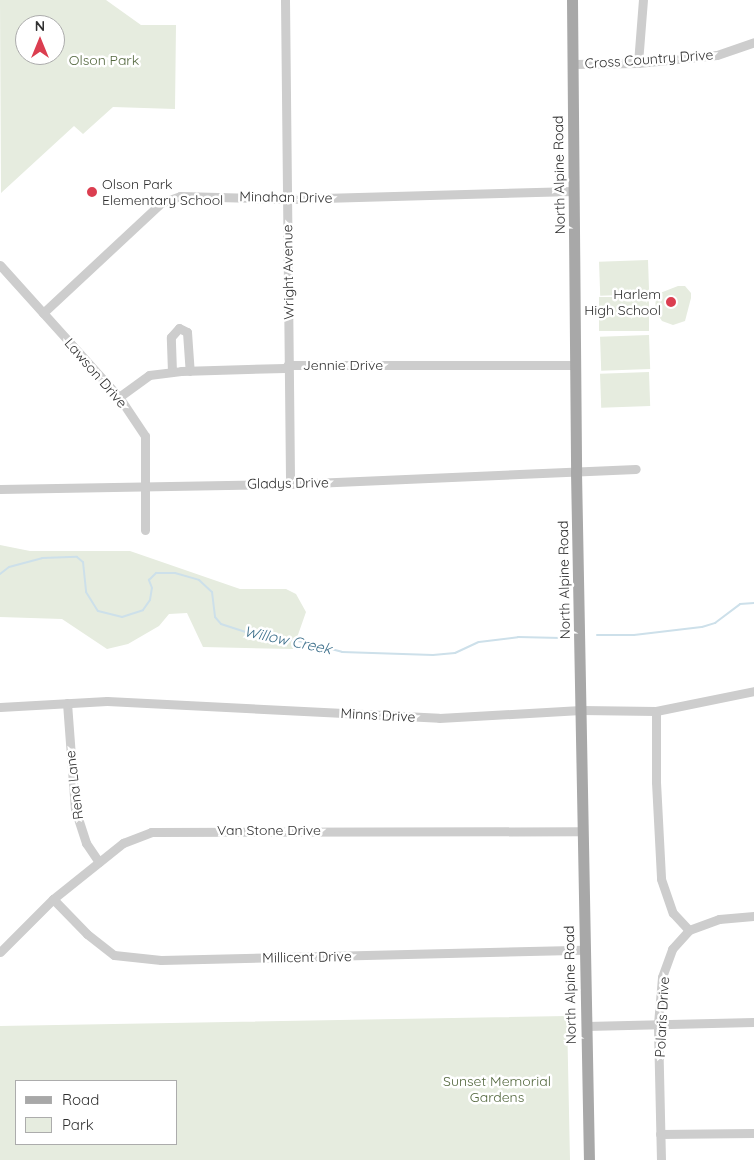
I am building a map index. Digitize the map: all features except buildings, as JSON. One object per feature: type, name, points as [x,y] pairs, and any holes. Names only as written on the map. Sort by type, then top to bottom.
[{"type":"main road","name":"North Alpine Road","points":[[572,0],[576,472],[582,710],[584,950],[589,1160]]},
{"type":"street","name":"Wright Avenue","points":[[285,0],[290,484]]},
{"type":"street","points":[[638,63],[643,0]]},
{"type":"street","name":"Cross Country Drive","points":[[573,64],[638,63],[717,55],[754,42]]},
{"type":"street","name":"Minahan Drive","points":[[43,313],[161,202],[192,194],[287,199],[574,191]]},
{"type":"street","name":"Lawson Drive","points":[[0,265],[119,397],[145,436],[147,484],[145,530]]},
{"type":"street","points":[[172,372],[171,337],[179,328],[188,332],[190,371]]},
{"type":"street","name":"Jennie Drive","points":[[119,397],[149,375],[172,372],[285,368],[288,365],[576,364]]},
{"type":"street","name":"Gladys Drive","points":[[0,489],[147,484],[290,484],[636,469]]},
{"type":"street","name":"Minns Drive","points":[[0,707],[107,701],[438,718],[582,710],[656,710],[754,691]]},
{"type":"street","name":"Rena Lane","points":[[67,703],[75,809],[86,843],[99,862]]},
{"type":"street","points":[[656,710],[656,782],[661,879],[673,912],[689,930],[719,918],[754,916]]},
{"type":"street","name":"Van Stone Drive","points":[[0,952],[53,899],[123,842],[151,832],[170,830],[583,831]]},
{"type":"street","name":"Millicent Drive","points":[[53,899],[87,934],[114,955],[161,960],[584,950]]},
{"type":"street","name":"Polaris Drive","points":[[661,1160],[658,1024],[662,977],[672,949],[689,930]]},
{"type":"street","points":[[586,1026],[754,1022]]},
{"type":"street","points":[[660,1134],[754,1132]]},
{"type":"green space","name":"Olson Park","points":[[0,0],[106,0],[141,25],[176,25],[175,109],[113,107],[83,134],[74,126],[1,193]]},
{"type":"green space","points":[[648,260],[649,294],[600,296],[599,262]]},
{"type":"green space","points":[[678,286],[685,286],[691,293],[691,298],[685,321],[673,325],[662,321],[656,312],[655,295]]},
{"type":"green space","points":[[599,297],[649,297],[649,331],[599,331]]},
{"type":"green space","points":[[649,335],[650,369],[601,371],[600,337]]},
{"type":"green space","points":[[649,372],[650,406],[601,408],[600,374]]},
{"type":"green space","points":[[0,545],[30,551],[130,551],[240,589],[286,589],[296,594],[306,612],[293,649],[203,647],[187,613],[169,614],[159,626],[128,644],[107,649],[62,619],[0,617]]},
{"type":"green space","name":"Sunset Memorial Gardens","points":[[567,1016],[570,1160],[0,1160],[0,1026]]},
{"type":"waterway","name":"Willow Creek","points":[[0,574],[9,567],[42,558],[77,557],[83,562],[86,592],[98,611],[122,617],[143,610],[150,600],[152,588],[149,580],[156,573],[175,573],[199,580],[212,592],[215,617],[221,624],[258,636],[305,642],[342,652],[433,655],[455,653],[479,642],[518,637],[561,638]]},
{"type":"waterway","name":"Willow Creek","points":[[597,635],[634,635],[702,627],[715,623],[740,604],[754,603]]},
{"type":"place","name":"Olson Park Elementary School","points":[[92,192]]},
{"type":"place","name":"Harlem High School","points":[[671,302]]}]
